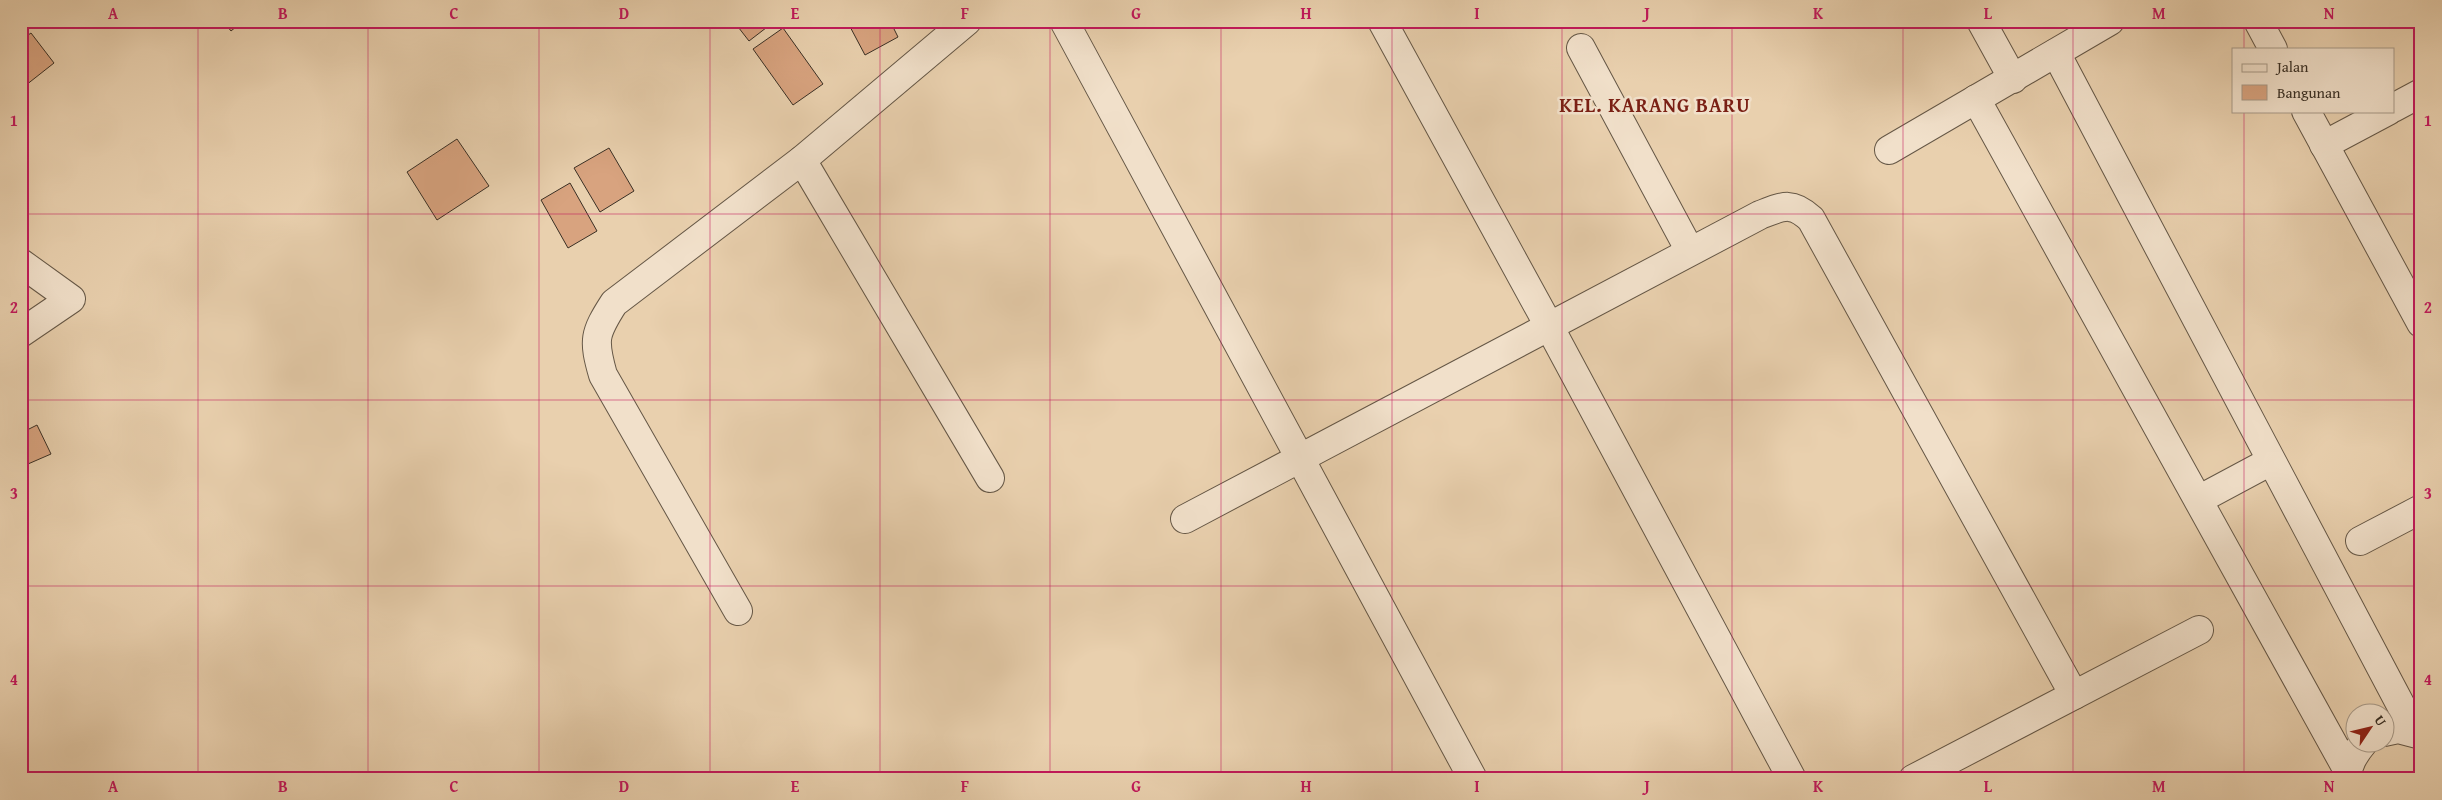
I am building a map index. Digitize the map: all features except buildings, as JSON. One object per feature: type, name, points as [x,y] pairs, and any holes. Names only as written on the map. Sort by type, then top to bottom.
[{"type":"street","points":[[738,611],[603,376],[596,352],[598,327],[614,303],[802,160],[967,21]]},
{"type":"street","points":[[1064,21],[1473,779]]},
{"type":"street","points":[[1382,21],[1549,326],[1792,779]]},
{"type":"street","points":[[1981,21],[2013,79]]},
{"type":"street","points":[[1889,150],[2110,21]]},
{"type":"street","points":[[2258,21],[2272,48]]},
{"type":"street","points":[[1581,48],[1690,251]]},
{"type":"street","points":[[2056,53],[2271,461],[2418,734]]},
{"type":"street","points":[[2394,108],[2421,94]]},
{"type":"street","points":[[1976,99],[2200,499],[2347,774]]},
{"type":"street","points":[[2307,112],[2421,323]]},
{"type":"street","points":[[2324,145],[2386,112]]},
{"type":"street","points":[[802,160],[990,478]]},
{"type":"street","points":[[1185,519],[1760,214],[1780,207],[1800,208],[1812,220],[2074,695]]},
{"type":"street","points":[[21,263],[71,299],[21,333]]},
{"type":"street","points":[[2200,499],[2271,461]]},
{"type":"street","points":[[2360,541],[2421,509]]},
{"type":"street","points":[[1913,779],[2198,630]]},
{"type":"street","points":[[2394,730],[2398,729],[2418,734]]},
{"type":"street","points":[[2347,774],[2355,752]]},
{"type":"district","name":"KEL. KARANG BARU","points":[[1655,105]]}]
